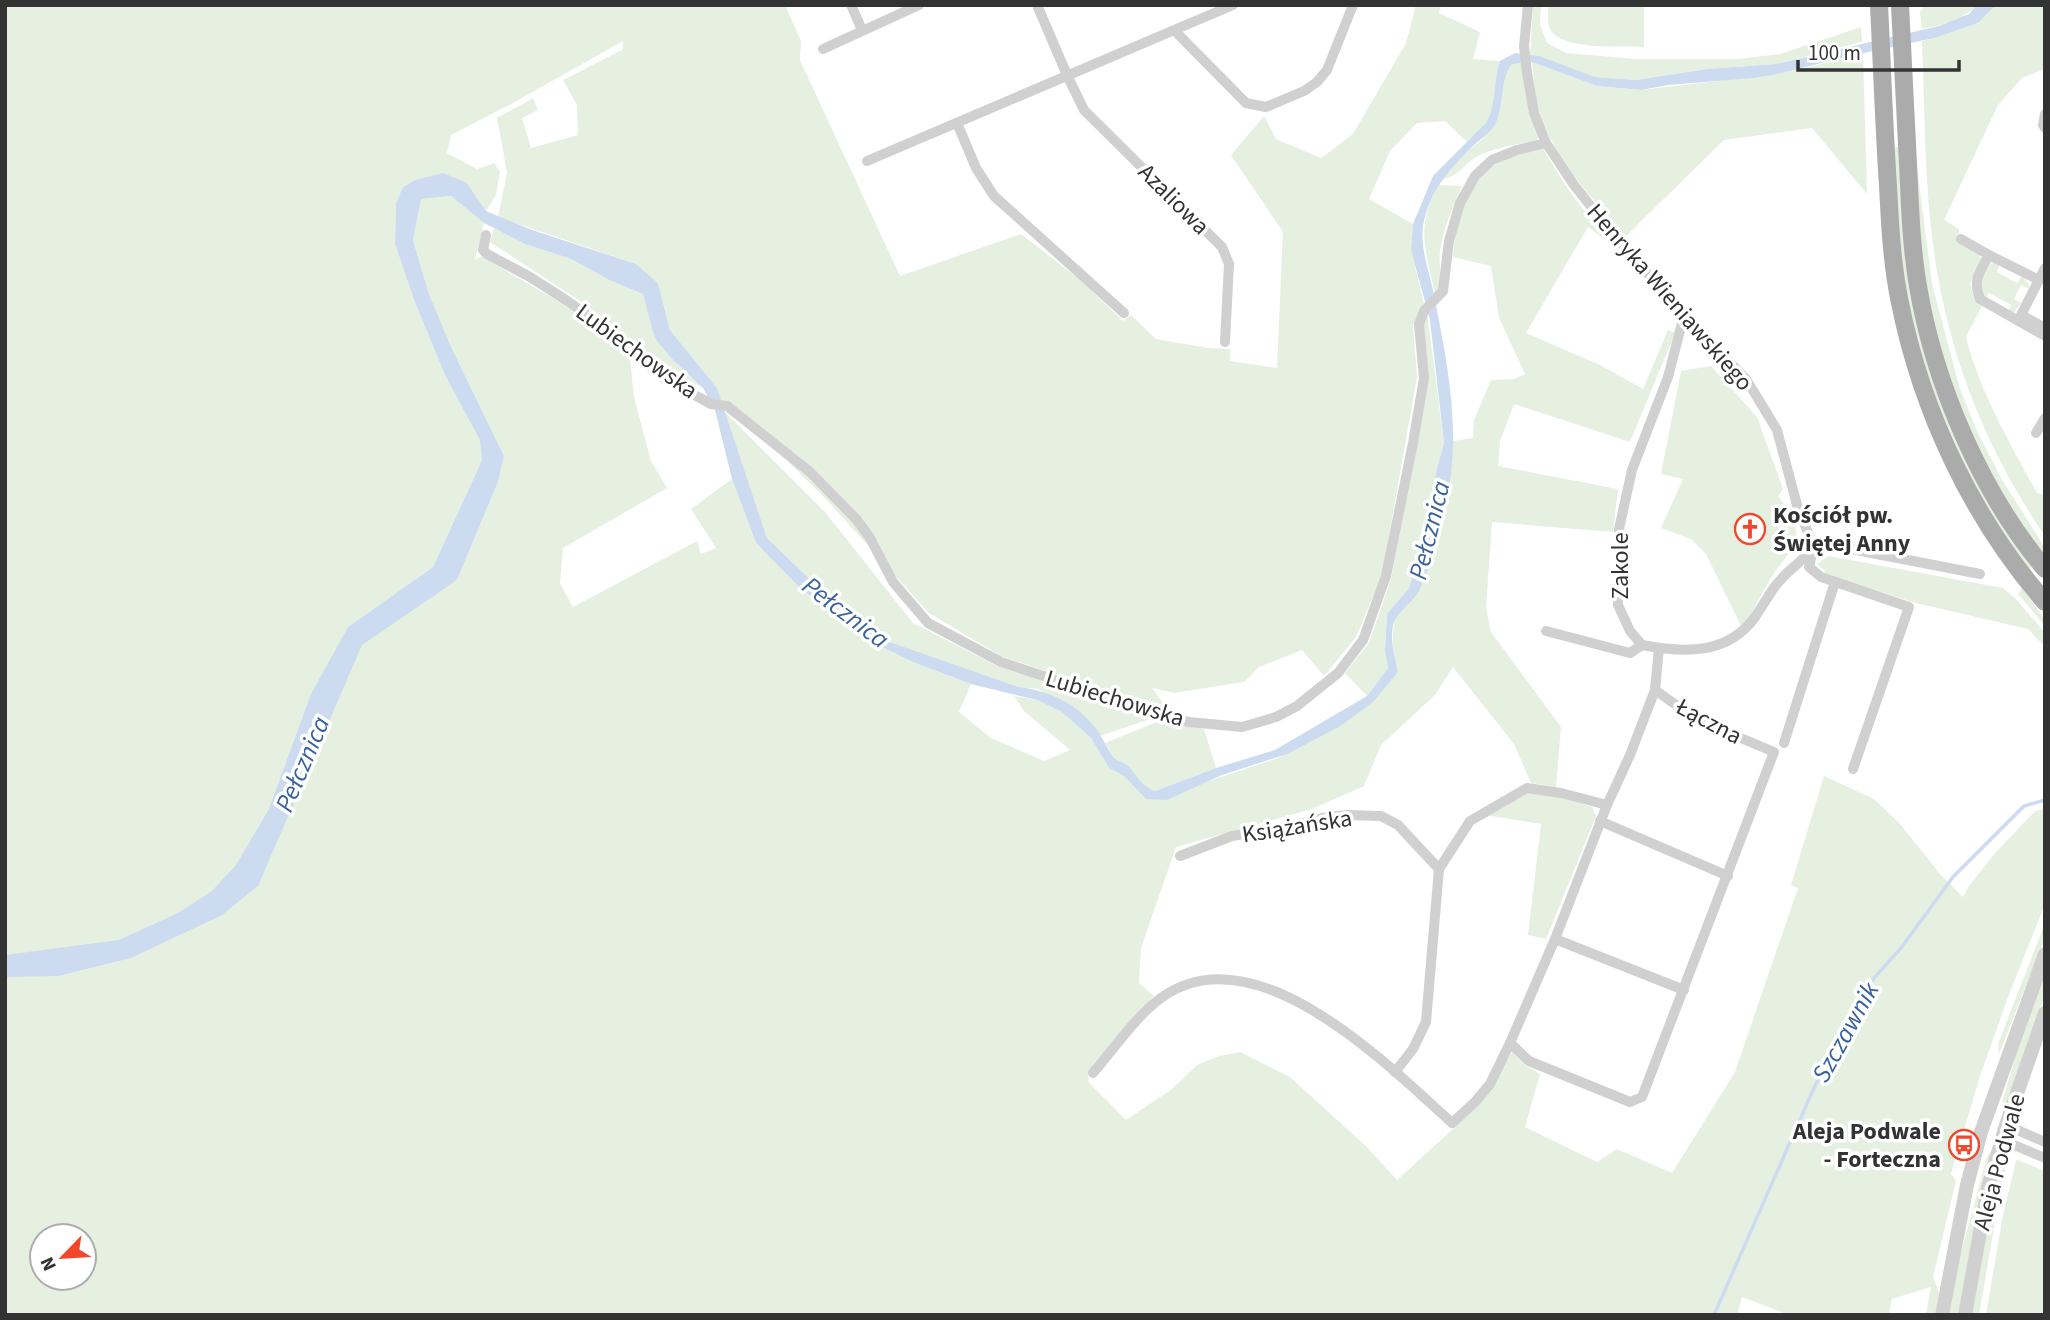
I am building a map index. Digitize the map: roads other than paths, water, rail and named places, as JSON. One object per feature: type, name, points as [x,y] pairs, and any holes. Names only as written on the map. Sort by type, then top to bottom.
[{"type":"main road","points":[[1879,5],[1886,163],[1900,304],[1928,404],[1965,485],[1991,530],[2045,602]]},
{"type":"main road","points":[[1900,5],[1908,164],[1918,287],[1947,393],[1967,443],[1994,496],[2045,569]]},
{"type":"street","points":[[850,5],[862,30]]},
{"type":"street","points":[[823,49],[919,5]]},
{"type":"street","name":"Azaliowa","points":[[1037,5],[1084,110],[1222,247],[1229,264],[1225,342]]},
{"type":"street","points":[[867,161],[1233,5]]},
{"type":"street","points":[[1175,31],[1246,103],[1266,107],[1304,91],[1328,70],[1353,5]]},
{"type":"street","name":"Henryka Wieniawskiego","points":[[1528,5],[1524,47],[1527,73],[1534,113],[1546,143],[1574,185],[1684,315],[1745,379],[1777,430],[1797,505],[1814,548]]},
{"type":"street","points":[[2045,114],[2045,128]]},
{"type":"street","points":[[957,123],[976,168],[995,196],[1124,313]]},
{"type":"street","name":"Lubiechowska","points":[[486,235],[483,250],[487,254],[569,302],[605,328],[662,377],[706,401],[727,406],[810,472],[835,496],[870,538],[893,582],[928,623],[1001,662],[1171,718],[1241,727],[1276,717],[1297,706],[1338,673],[1363,640],[1386,576],[1413,443],[1424,378],[1419,324],[1424,311],[1443,291],[1449,241],[1460,203],[1475,176],[1492,160],[1546,143]]},
{"type":"street","points":[[1961,239],[2039,280]]},
{"type":"street","points":[[1989,255],[1977,278],[1975,288],[1980,299],[2045,328]]},
{"type":"street","points":[[2020,318],[2045,268]]},
{"type":"street","name":"Zakole","points":[[1642,645],[1630,631],[1618,605],[1619,529],[1632,470],[1668,377],[1684,315]]},
{"type":"street","points":[[2020,318],[2045,336]]},
{"type":"street","points":[[2036,433],[2045,418]]},
{"type":"street","points":[[1546,631],[1630,653],[1642,645],[1659,649],[1723,645],[1741,633],[1755,617],[1779,579],[1814,548],[1825,544],[1980,574]]},
{"type":"street","points":[[1814,548],[1809,567],[1821,577],[1909,607],[1853,769]]},
{"type":"street","points":[[1784,743],[1835,582]]},
{"type":"street","points":[[1655,690],[1659,649]]},
{"type":"street","name":"Łączna","points":[[1395,1072],[1452,1123],[1490,1084],[1555,940],[1600,821],[1630,755],[1655,690],[1696,719],[1774,752],[1642,1097],[1630,1101],[1529,1061],[1510,1043]]},
{"type":"street","points":[[1093,1073],[1160,999],[1180,987],[1205,979],[1258,986],[1287,996],[1316,1011],[1395,1072],[1413,1049],[1426,1022],[1439,869],[1469,821],[1527,788],[1561,793],[1607,805]]},
{"type":"street","name":"Książańska","points":[[1180,856],[1232,836],[1288,827],[1322,818],[1347,815],[1381,816],[1398,825],[1439,869]]},
{"type":"street","points":[[1600,821],[1728,876]]},
{"type":"street","points":[[1555,940],[1684,990]]},
{"type":"street","name":"Aleja Podwale","points":[[1942,1315],[1967,1185],[1981,1132],[2045,954]]},
{"type":"street","name":"Aleja Podwale","points":[[1965,1315],[1980,1227],[2002,1140],[2045,1013]]},
{"type":"street","points":[[1986,1117],[2045,1142]]},
{"type":"street","points":[[1981,1132],[2045,1158]]},
{"type":"water","name":"Pełcznica","points":[[1977,5],[1996,5],[1978,23],[1934,38],[1753,78],[1641,90],[1597,86],[1532,62],[1512,64],[1505,78],[1495,125],[1442,180],[1424,221],[1424,250],[1450,386],[1453,452],[1446,503],[1430,564],[1419,591],[1393,626],[1393,646],[1398,672],[1373,702],[1339,727],[1287,754],[1222,775],[1167,800],[1146,799],[1124,776],[1109,768],[1091,738],[1062,712],[1037,700],[971,684],[915,663],[861,637],[798,586],[756,543],[732,479],[715,410],[703,388],[657,341],[643,294],[609,280],[571,259],[525,244],[484,223],[451,196],[421,199],[413,240],[429,294],[452,349],[504,456],[498,482],[457,580],[362,645],[258,886],[222,915],[131,958],[58,976],[5,977],[5,955],[119,940],[178,913],[212,891],[236,865],[269,809],[311,694],[348,627],[433,567],[482,460],[480,440],[445,375],[414,300],[395,244],[396,203],[403,187],[415,180],[443,173],[467,183],[486,211],[532,230],[636,264],[658,283],[670,330],[717,388],[767,538],[817,586],[887,641],[1019,687],[1041,691],[1069,704],[1094,726],[1114,758],[1155,791],[1275,750],[1367,696],[1388,668],[1385,651],[1387,614],[1409,588],[1428,524],[1436,472],[1444,443],[1430,320],[1411,250],[1413,224],[1433,176],[1487,122],[1500,61],[1515,53],[1539,56],[1595,77],[1636,80],[1707,69],[1776,64],[1939,26],[1969,14]]},
{"type":"waterway","name":"Szczawnik","points":[[1714,1315],[1813,1090],[1848,1021],[1874,978],[1901,948],[1953,877],[2024,806],[2045,800]]},
{"type":"place","name":"Kościół pw. Świętej Anny","points":[[1750,529]]},
{"type":"place","name":"Aleja Podwale - Forteczna","points":[[1964,1145]]}]
